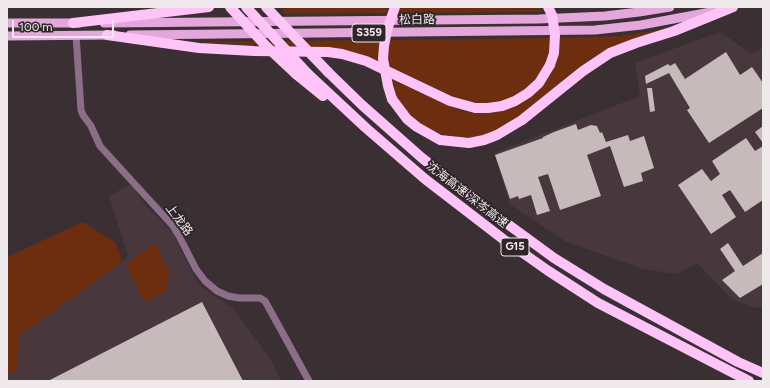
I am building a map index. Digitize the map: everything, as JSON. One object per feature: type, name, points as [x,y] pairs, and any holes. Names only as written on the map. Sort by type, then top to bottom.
[{"type":"highway","points":[[73,23],[210,7]]},
{"type":"highway","points":[[230,7],[266,46],[296,74],[366,128]]},
{"type":"highway","name":"沈海高速 深岑高速","points":[[246,7],[308,74],[366,128],[453,201],[547,270],[598,303],[749,381]]},
{"type":"highway","name":"沈海高速 深岑高速","points":[[266,7],[328,72],[367,110],[422,158],[487,209],[554,258],[604,289],[738,362],[763,372]]},
{"type":"highway","points":[[395,7],[387,30],[383,59],[392,99],[408,119],[417,127],[440,140],[469,143],[498,135],[522,120],[583,71],[605,56],[636,43],[674,31],[733,7]]},
{"type":"highway","points":[[107,35],[199,48],[254,51],[328,52],[342,54],[366,61],[450,101],[475,108],[488,108],[502,106],[515,101],[528,93],[538,83],[550,65],[554,53],[555,36],[552,16],[548,7]]},
{"type":"main road","name":"松白路","points":[[7,23],[539,19],[605,16],[670,7]]},
{"type":"main road","name":"松白路","points":[[7,36],[595,30],[641,26],[729,7]]},
{"type":"street","name":"上龙路","points":[[76,35],[82,115],[91,126],[100,146],[173,226],[196,269],[205,281],[217,291],[228,296],[260,298],[265,301],[309,381]]},
{"type":"shaded area","points":[[302,7],[388,7],[386,13],[285,14],[281,9]]},
{"type":"shaded area","points":[[400,7],[539,7],[542,12],[398,13]]},
{"type":"shaded area","points":[[671,28],[634,38],[598,54],[579,67],[519,116],[495,131],[483,135],[458,137],[434,131],[422,125],[404,108],[397,97],[391,79],[462,111],[488,113],[503,111],[518,105],[531,97],[550,76],[559,53],[560,38],[620,36]]},
{"type":"shaded area","points":[[720,32],[752,54],[763,48],[763,307],[756,308],[732,299],[697,263],[676,274],[643,269],[565,241],[510,204],[494,153],[640,96],[635,63]]},
{"type":"shaded area","points":[[550,38],[549,52],[545,63],[535,79],[525,89],[513,96],[501,101],[487,103],[475,103],[452,96],[368,57],[343,49],[328,47],[196,42]]},
{"type":"shaded area","points":[[131,184],[146,206],[171,230],[196,280],[203,288],[236,312],[271,360],[281,381],[7,381],[7,375],[17,370],[18,336],[122,262],[128,256],[109,196]]},
{"type":"shaded area","points":[[83,222],[116,243],[122,262],[19,336],[17,370],[7,375],[7,257]]},
{"type":"shaded area","points":[[155,242],[169,273],[166,291],[144,302],[126,265]]},
{"type":"building","points":[[726,52],[740,75],[752,67],[763,83],[763,108],[709,143],[687,110],[690,108],[669,73],[646,84],[645,76],[668,64],[670,66],[675,63],[685,79]]},
{"type":"building","points":[[647,88],[652,88],[655,111],[650,112]]},
{"type":"building","points":[[576,124],[578,130],[591,125],[597,126],[600,133],[602,132],[606,142],[628,135],[630,141],[644,136],[654,168],[641,173],[643,181],[624,187],[610,146],[587,155],[601,196],[560,210],[548,174],[538,177],[550,211],[537,215],[531,195],[519,199],[518,196],[510,199],[495,155],[543,138],[554,132]]},
{"type":"building","points":[[763,126],[763,143],[755,132]]},
{"type":"building","points":[[746,138],[755,151],[763,146],[763,200],[745,212],[730,190],[722,195],[736,217],[711,234],[678,185],[702,169],[711,181],[720,174],[712,161]]},
{"type":"building","points":[[728,243],[743,266],[763,253],[763,284],[740,298],[722,280],[735,271],[720,249]]},
{"type":"building","points":[[202,302],[243,381],[48,381]]}]
